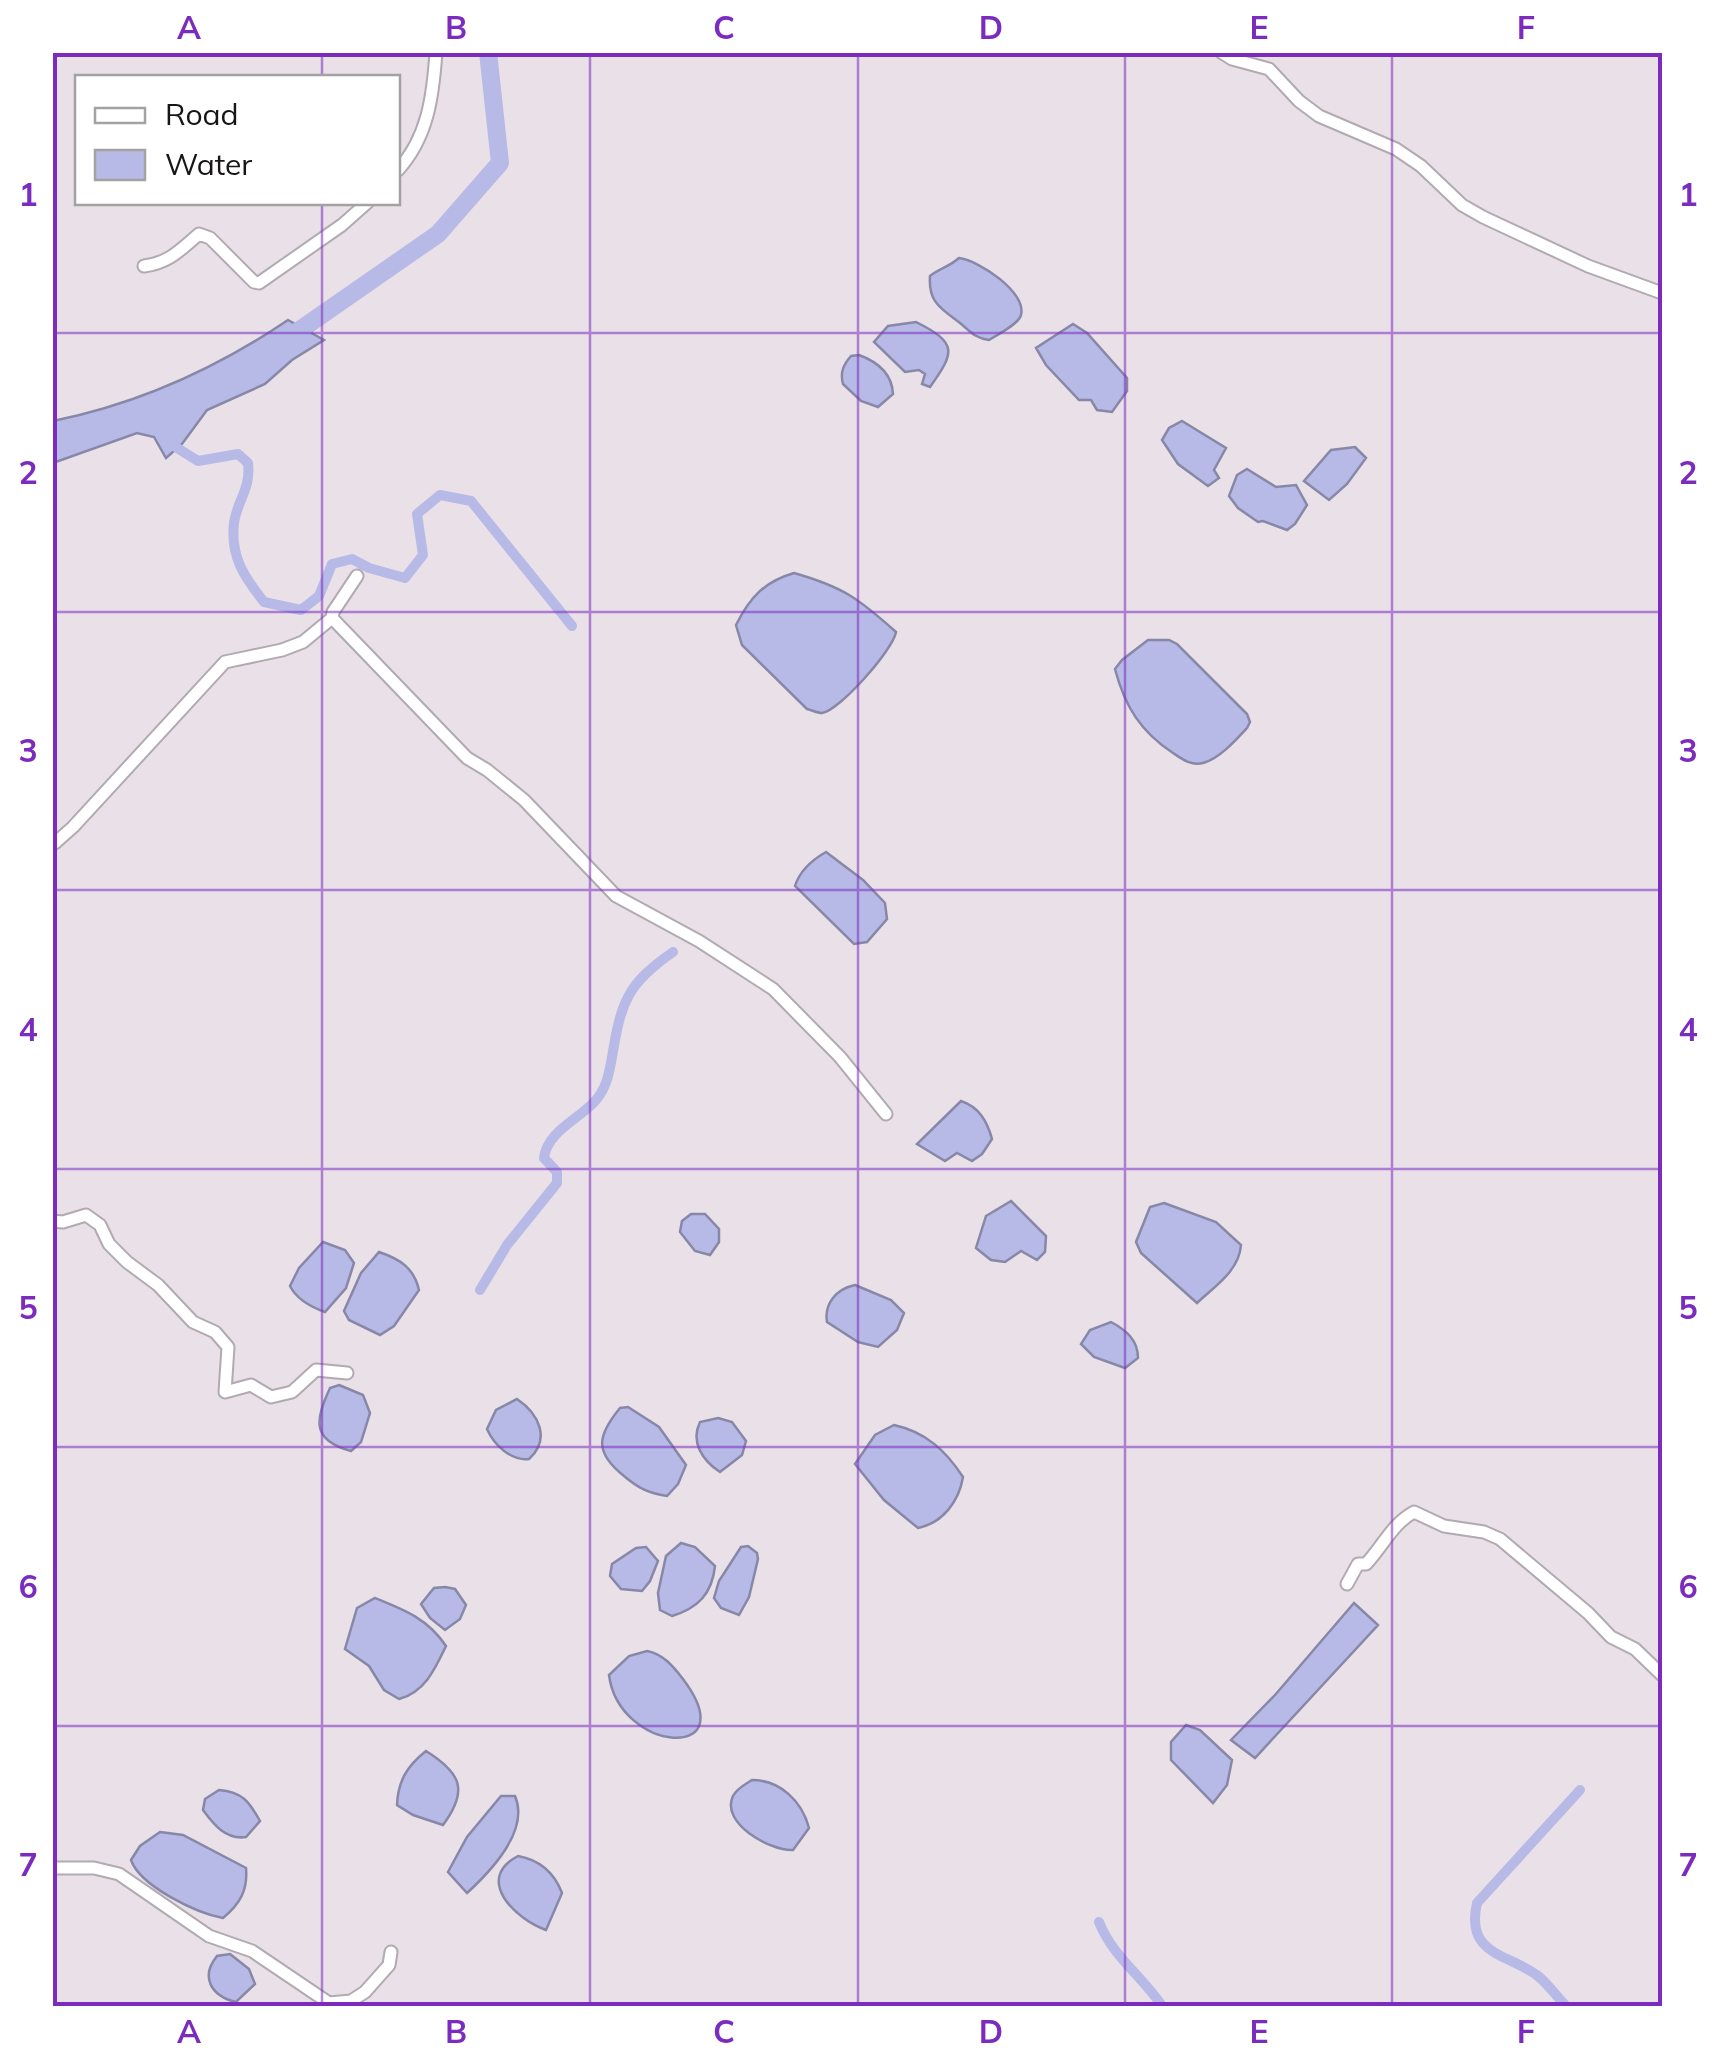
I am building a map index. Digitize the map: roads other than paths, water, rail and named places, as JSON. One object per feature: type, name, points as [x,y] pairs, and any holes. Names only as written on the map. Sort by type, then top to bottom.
[{"type":"street","points":[[400,167],[422,136],[430,107],[436,52]]},
{"type":"street","points":[[1221,52],[1232,60],[1268,69],[1319,116],[1396,149],[1421,166],[1462,205],[1483,217],[1588,266],[1662,294]]},
{"type":"street","points":[[144,266],[180,254],[199,234],[210,238],[259,283],[365,205]]},
{"type":"street","points":[[52,842],[73,827],[225,662],[303,642],[332,618],[356,576]]},
{"type":"street","points":[[332,618],[467,758],[524,800],[616,896],[699,941],[773,988],[840,1057],[886,1114]]},
{"type":"street","points":[[52,1221],[86,1215],[100,1225],[108,1244],[127,1262],[158,1285],[193,1322],[214,1332],[228,1347],[225,1392],[251,1385],[272,1397],[292,1392],[316,1370],[347,1373]]},
{"type":"street","points":[[1347,1584],[1358,1564],[1366,1564],[1398,1521],[1414,1512],[1444,1526],[1484,1532],[1500,1539],[1611,1637],[1634,1649],[1662,1674]]},
{"type":"street","points":[[52,1868],[94,1868],[118,1874],[209,1936],[252,1951],[329,2003],[351,2001],[365,1992],[389,1964],[391,1952]]},
{"type":"water","points":[[959,258],[999,279],[1021,306],[1016,322],[989,340],[973,334],[947,314],[931,293],[930,276]]},
{"type":"water","points":[[288,320],[324,340],[292,360],[265,384],[207,410],[182,444],[166,458],[154,437],[137,433],[53,463],[53,421],[115,405],[175,382],[233,354]]},
{"type":"water","points":[[916,322],[939,336],[948,349],[948,357],[930,387],[922,384],[925,374],[919,370],[905,372],[874,342],[888,326]]},
{"type":"water","points":[[1073,324],[1087,333],[1127,378],[1127,391],[1112,412],[1097,410],[1091,400],[1079,400],[1046,365],[1036,348]]},
{"type":"water","points":[[859,355],[878,365],[890,380],[893,394],[878,407],[861,401],[843,384],[846,363],[851,356]]},
{"type":"water","points":[[1182,421],[1226,448],[1214,470],[1219,478],[1208,486],[1178,464],[1162,440],[1169,428]]},
{"type":"water","points":[[1355,447],[1366,458],[1329,500],[1304,481],[1331,450]]},
{"type":"water","points":[[1247,469],[1276,487],[1296,485],[1307,505],[1295,524],[1287,530],[1258,522],[1238,508],[1229,496],[1237,475]]},
{"type":"water","points":[[794,573],[849,595],[896,632],[886,652],[864,678],[840,702],[822,713],[807,709],[742,645],[736,625],[759,592]]},
{"type":"water","points":[[1148,640],[1177,644],[1247,714],[1247,728],[1209,761],[1199,764],[1183,760],[1152,736],[1129,707],[1115,669]]},
{"type":"water","points":[[826,852],[863,880],[885,903],[887,919],[867,942],[854,944],[795,886],[807,866]]},
{"type":"water","points":[[961,1101],[981,1116],[992,1139],[972,1161],[957,1153],[945,1161],[917,1144]]},
{"type":"water","points":[[1011,1201],[1046,1236],[1045,1252],[1037,1260],[1021,1251],[1005,1262],[991,1260],[976,1248],[986,1216]]},
{"type":"water","points":[[1164,1203],[1216,1222],[1241,1245],[1231,1270],[1197,1303],[1141,1253],[1136,1242],[1150,1207]]},
{"type":"water","points":[[691,1214],[705,1214],[719,1229],[719,1242],[710,1255],[695,1251],[680,1232],[682,1221]]},
{"type":"water","points":[[323,1242],[345,1250],[354,1263],[346,1288],[325,1312],[305,1302],[290,1286],[299,1268]]},
{"type":"water","points":[[379,1252],[405,1265],[419,1290],[394,1326],[380,1335],[349,1320],[344,1311],[361,1273]]},
{"type":"water","points":[[855,1285],[891,1300],[904,1313],[897,1330],[878,1347],[858,1342],[827,1322],[827,1309],[833,1298]]},
{"type":"water","points":[[1111,1322],[1126,1332],[1136,1346],[1138,1358],[1125,1368],[1094,1357],[1081,1344],[1090,1330]]},
{"type":"water","points":[[339,1385],[363,1395],[370,1413],[361,1442],[351,1451],[328,1441],[320,1427],[330,1388]]},
{"type":"water","points":[[517,1399],[540,1427],[540,1443],[529,1459],[504,1451],[487,1429],[496,1410]]},
{"type":"water","points":[[628,1407],[659,1427],[686,1465],[678,1484],[667,1496],[634,1484],[603,1451],[607,1427],[620,1408]]},
{"type":"water","points":[[718,1418],[732,1422],[746,1441],[742,1455],[720,1472],[697,1444],[700,1422]]},
{"type":"water","points":[[894,1425],[916,1432],[934,1444],[963,1477],[948,1510],[918,1528],[884,1500],[855,1464],[875,1435]]},
{"type":"water","points":[[681,1543],[695,1547],[715,1566],[711,1585],[702,1598],[672,1616],[660,1610],[658,1593],[666,1556]]},
{"type":"water","points":[[748,1546],[758,1559],[749,1597],[739,1615],[721,1608],[714,1598],[719,1581],[741,1547]]},
{"type":"water","points":[[646,1547],[658,1561],[650,1581],[642,1591],[621,1589],[610,1576],[612,1564],[636,1548]]},
{"type":"water","points":[[434,1588],[455,1589],[466,1605],[460,1619],[445,1630],[421,1604]]},
{"type":"water","points":[[375,1598],[424,1622],[446,1646],[422,1685],[399,1699],[384,1690],[369,1666],[345,1649],[357,1608]]},
{"type":"water","points":[[1354,1603],[1378,1625],[1255,1758],[1231,1740],[1275,1695]]},
{"type":"water","points":[[647,1651],[671,1665],[698,1706],[699,1725],[690,1735],[673,1738],[653,1733],[634,1720],[618,1701],[609,1675],[629,1656]]},
{"type":"water","points":[[1186,1725],[1200,1730],[1232,1760],[1227,1785],[1213,1803],[1171,1760],[1171,1742]]},
{"type":"water","points":[[426,1751],[447,1767],[457,1783],[456,1802],[443,1825],[397,1805],[405,1775]]},
{"type":"water","points":[[752,1780],[780,1788],[801,1809],[809,1828],[793,1850],[772,1846],[749,1834],[734,1816],[733,1796]]},
{"type":"water","points":[[219,1790],[239,1795],[256,1814],[260,1821],[246,1837],[227,1834],[203,1810],[205,1799]]},
{"type":"water","points":[[501,1796],[515,1796],[518,1809],[513,1836],[497,1862],[467,1893],[448,1872],[467,1837]]},
{"type":"water","points":[[160,1832],[183,1835],[246,1868],[242,1896],[223,1918],[170,1897],[136,1870],[131,1860],[140,1846]]},
{"type":"water","points":[[518,1856],[545,1868],[562,1893],[546,1930],[512,1908],[499,1887],[505,1865]]},
{"type":"water","points":[[230,1954],[249,1969],[255,1984],[236,2002],[220,1995],[209,1978],[217,1956]]},
{"type":"waterway","points":[[284,341],[438,234],[500,163],[488,52]]},
{"type":"waterway","points":[[166,441],[198,461],[238,454],[248,463],[248,481],[234,523],[234,546],[245,575],[264,602],[301,610],[319,596],[332,564],[352,559],[405,578],[423,555],[417,514],[440,495],[471,501],[572,626]]},
{"type":"waterway","points":[[480,1290],[507,1245],[557,1183],[557,1172],[544,1158],[546,1149],[603,1090],[629,996],[645,974],[673,952]]},
{"type":"waterway","points":[[1566,2006],[1538,1976],[1483,1943],[1475,1920],[1477,1903],[1580,1790]]},
{"type":"waterway","points":[[1099,1922],[1112,1946],[1162,2006]]}]
